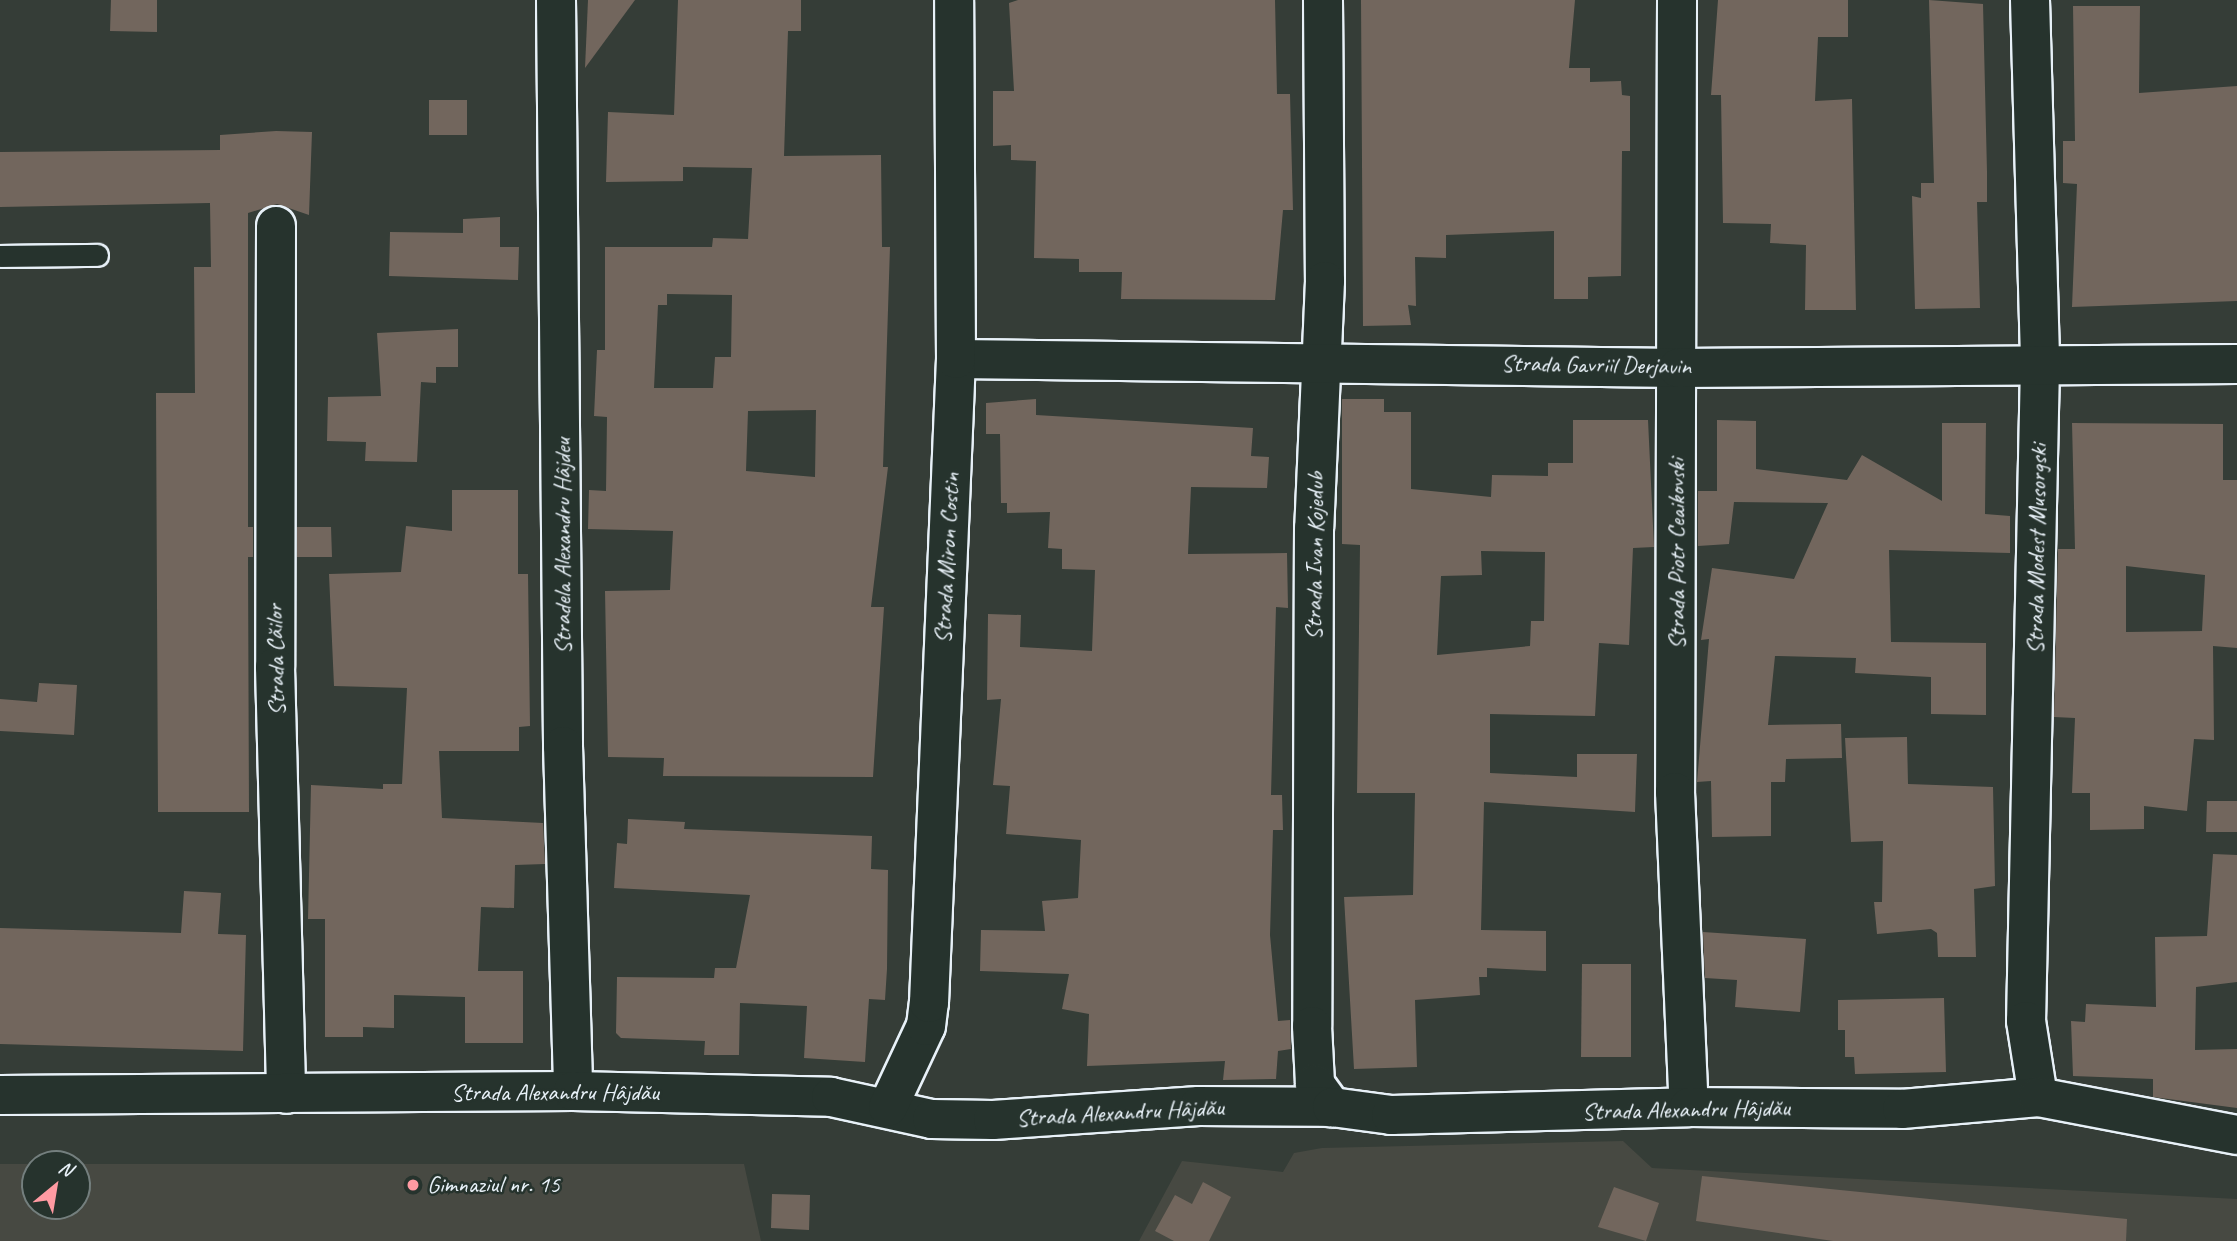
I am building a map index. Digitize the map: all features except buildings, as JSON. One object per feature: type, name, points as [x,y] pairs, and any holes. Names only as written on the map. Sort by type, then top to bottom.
[{"type":"street","name":"Stradela Alexandru Hâjdeu","points":[[556,0],[563,746],[573,1091]]},
{"type":"street","name":"Strada Miron Costin","points":[[888,1108],[926,1026],[929,1003],[956,359],[954,0]]},
{"type":"street","name":"Strada Ivan Kojedub","points":[[1323,0],[1325,281],[1319,359],[1312,1026],[1315,1084],[1332,1107]]},
{"type":"street","name":"Strada Piotr Ceaikovski","points":[[1677,0],[1675,792],[1689,1107]]},
{"type":"street","name":"Strada Modest Musorgski","points":[[2031,0],[2040,365],[2026,1021],[2038,1097]]},
{"type":"street","name":"Strada Căilor","points":[[276,226],[275,667],[286,1094]]},
{"type":"street","name":"Strada Gavriil Derjavin","points":[[956,359],[1319,359],[1678,368],[2237,364]]},
{"type":"street","name":"Strada Alexandru Hâjdău","points":[[0,1095],[573,1091],[831,1097],[932,1119],[993,1120],[1199,1107],[1332,1107],[1391,1115],[1689,1107],[1902,1109],[2038,1097],[2237,1135]]},
{"type":"lane","points":[[0,256],[97,255]]},
{"type":"shaded area","points":[[1623,1141],[1652,1168],[2237,1199],[2237,1241],[1139,1241],[1182,1161],[1283,1172],[1294,1153],[1322,1148]]},
{"type":"shaded area","name":"Gimnaziul nr. 15","points":[[0,1164],[21,1164],[21,1220],[91,1220],[91,1164],[744,1164],[761,1241],[0,1241]]},
{"type":"place","name":"Gimnaziul nr. 15","points":[[413,1185]]}]
